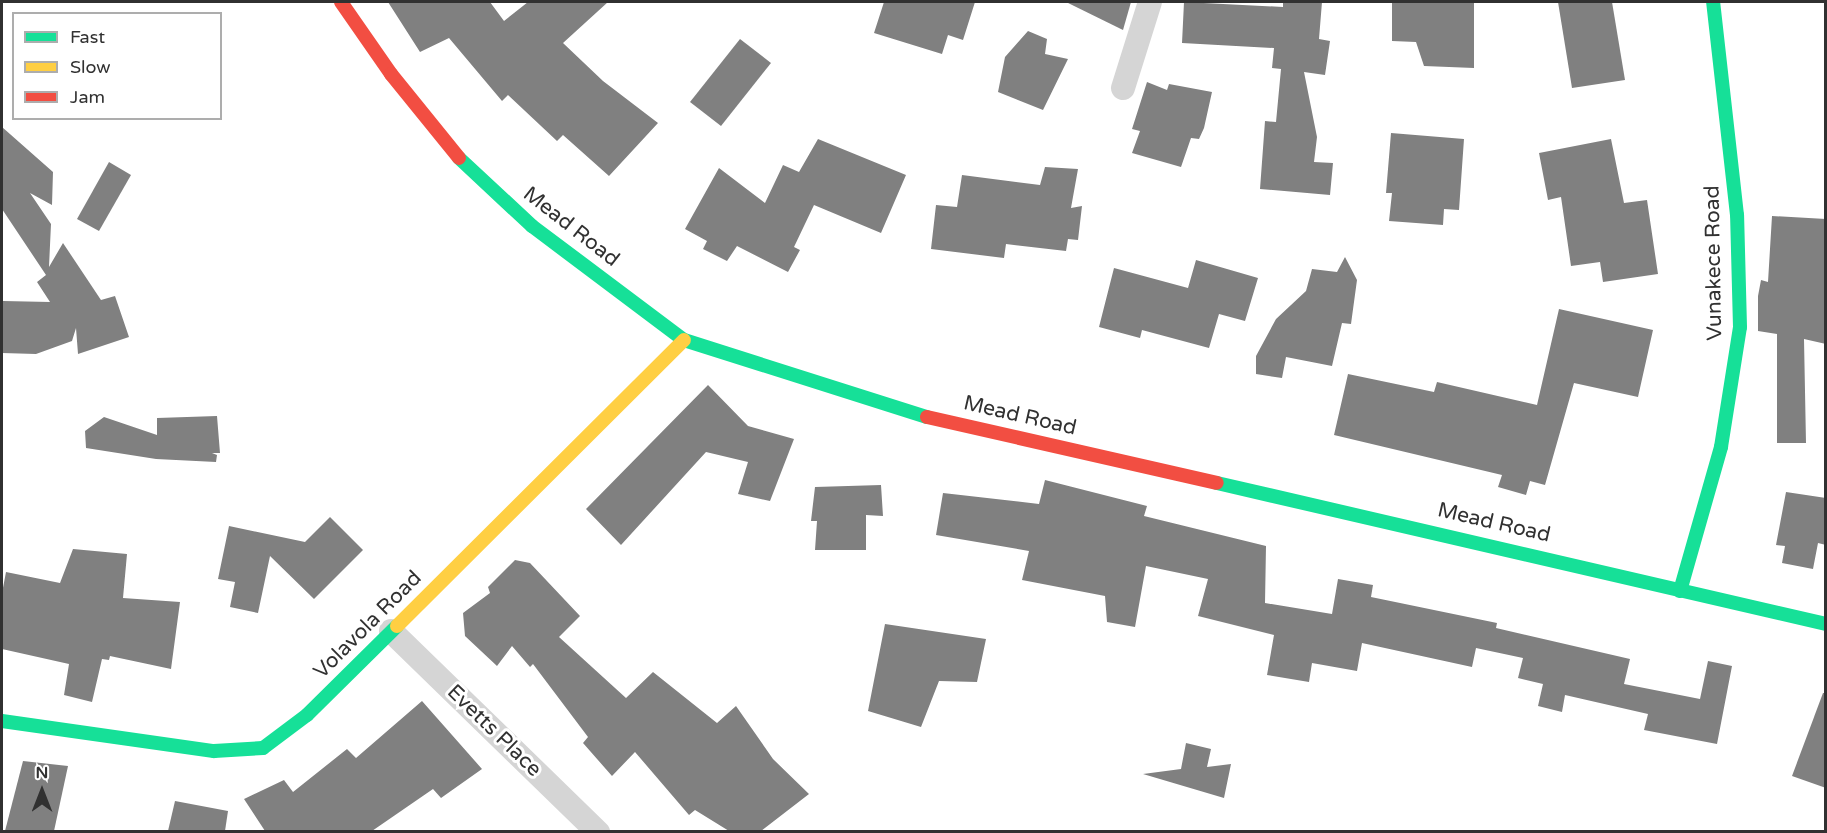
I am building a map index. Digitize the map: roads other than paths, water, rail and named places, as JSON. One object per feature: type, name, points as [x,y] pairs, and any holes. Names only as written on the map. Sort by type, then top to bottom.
[{"type":"main road","name":"Mead Road","points":[[341,2],[391,74],[468,170],[532,226],[684,340],[914,414],[1646,579],[1680,591],[1826,624]]},
{"type":"main road","name":"Vunakece Road","points":[[1680,591],[1721,447],[1740,327],[1737,215],[1713,2]]},
{"type":"main road","name":"Volavola Road","points":[[2,721],[214,752],[262,747],[307,715],[684,340]]},
{"type":"street","points":[[1123,88],[1150,2]]},
{"type":"street","name":"Evetts Place","points":[[391,632],[598,831]]}]
